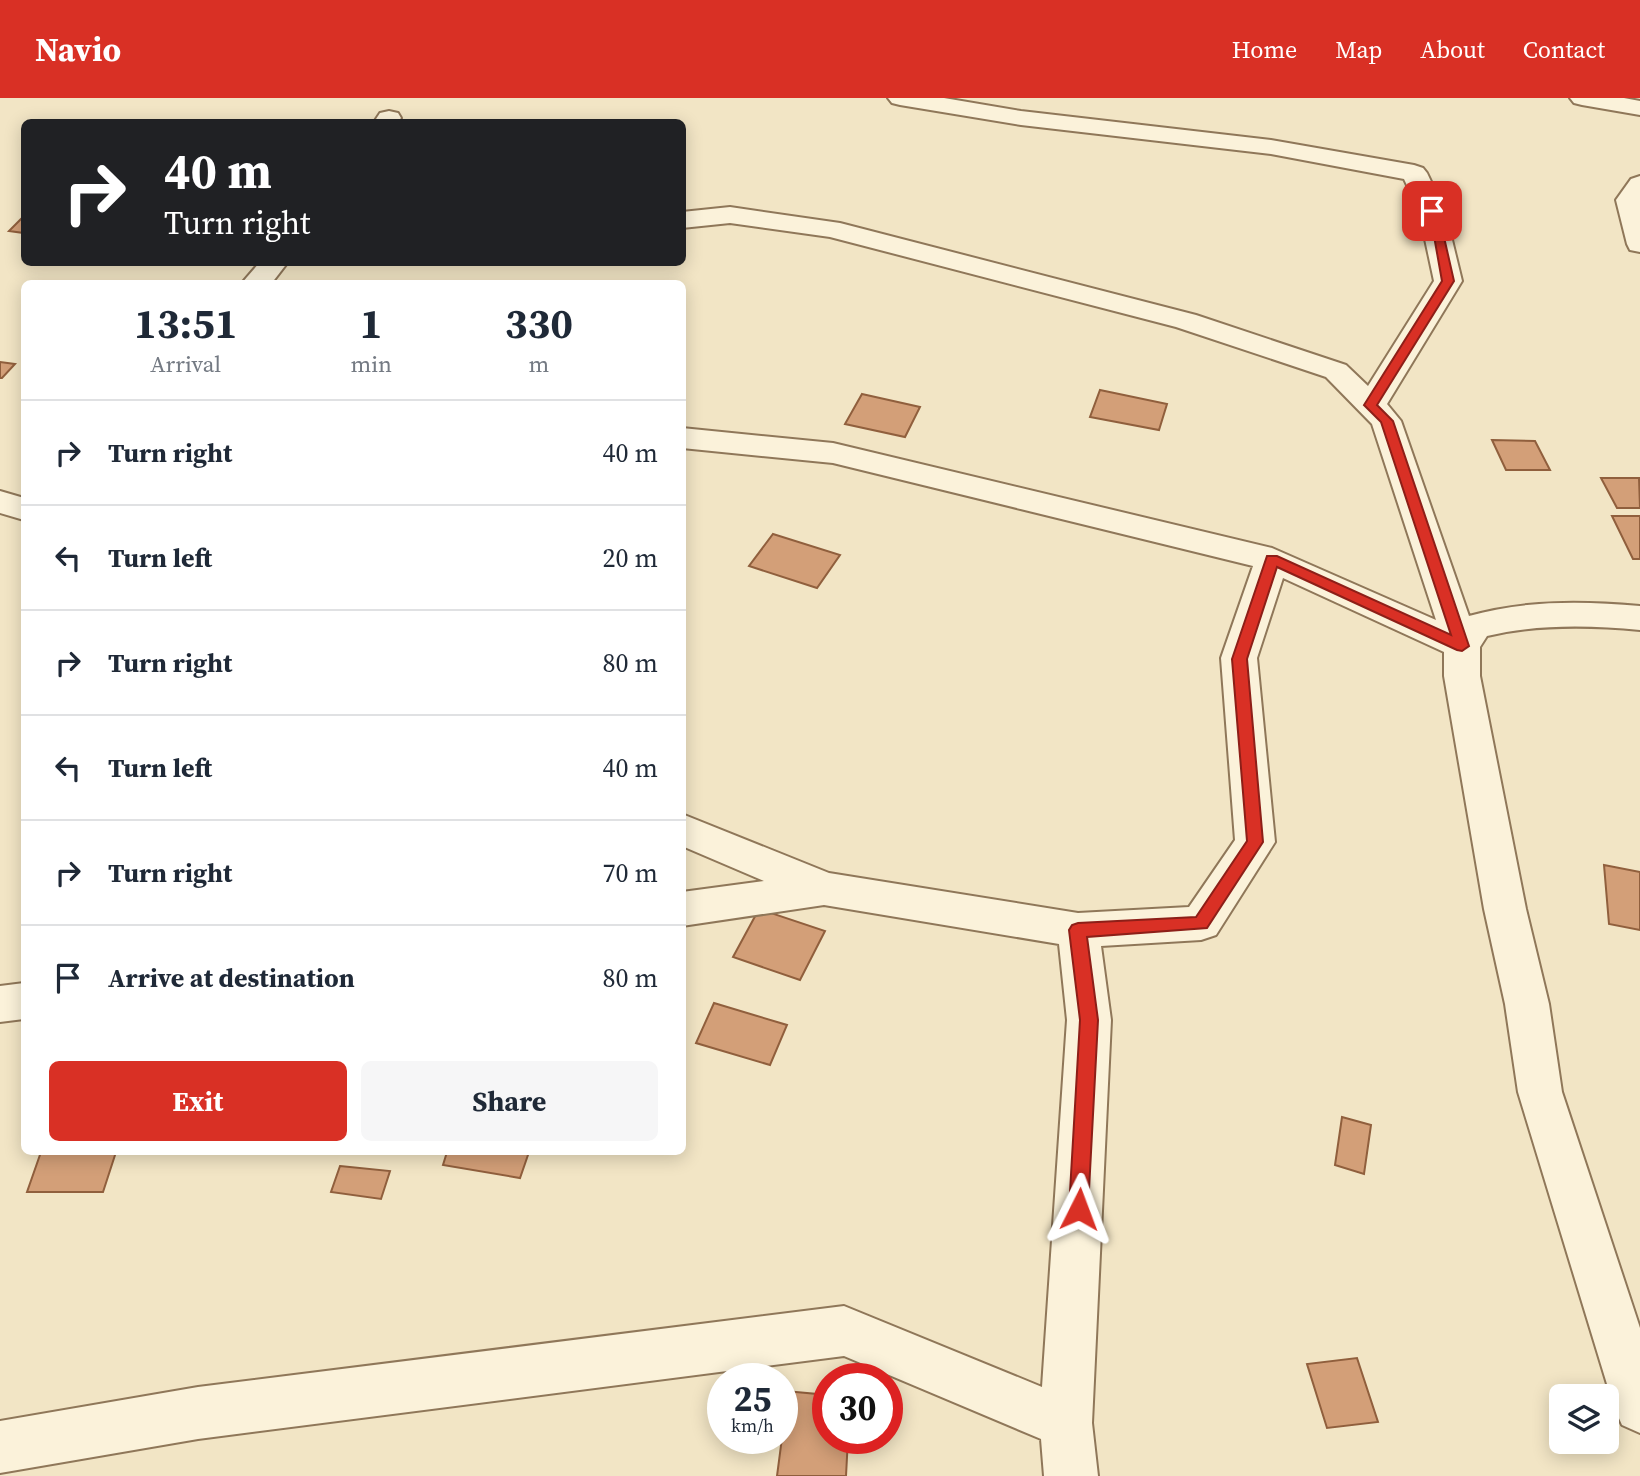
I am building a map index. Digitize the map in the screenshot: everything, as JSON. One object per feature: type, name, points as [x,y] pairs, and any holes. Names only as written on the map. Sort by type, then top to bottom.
[{"type":"street","points":[[900,98],[1021,118],[1271,147],[1414,173],[1432,211],[1448,281],[1371,405]]},
{"type":"street","points":[[1582,98],[1640,108]]},
{"type":"street","points":[[1640,184],[1629,200],[1640,244]]},
{"type":"street","points":[[686,220],[730,215],[831,229],[1186,321],[1335,371],[1387,421],[1462,646],[1462,676],[1478,771],[1527,1004],[1540,1092],[1640,1406]]},
{"type":"street","points":[[259,280],[271,266]]},
{"type":"street","points":[[686,438],[833,453],[1272,559],[1462,646]]},
{"type":"street","points":[[0,501],[21,509]]},
{"type":"street","points":[[686,831],[825,889],[1078,930],[1201,923],[1255,842],[1239,659],[1272,559]]},
{"type":"street","points":[[1462,646],[1475,626],[1513,617],[1587,612],[1640,618]]},
{"type":"street","points":[[686,908],[825,889]]},
{"type":"street","points":[[1071,1476],[1066,1423],[1089,1020],[1078,930]]},
{"type":"street","points":[[0,1004],[21,1001]]},
{"type":"street","points":[[0,1447],[198,1413],[844,1331],[1066,1423]]},
{"type":"building","points":[[21,219],[21,233],[9,231]]},
{"type":"building","points":[[0,362],[15,364],[2,378],[0,378]]},
{"type":"building","points":[[1100,390],[1167,404],[1159,430],[1090,417]]},
{"type":"building","points":[[862,394],[920,407],[905,437],[845,424]]},
{"type":"building","points":[[1492,440],[1535,441],[1550,470],[1506,470]]},
{"type":"building","points":[[1601,478],[1639,478],[1640,508],[1617,508]]},
{"type":"building","points":[[1612,516],[1640,516],[1640,559],[1633,559]]},
{"type":"building","points":[[773,534],[840,555],[817,588],[749,566]]},
{"type":"building","points":[[1604,865],[1640,872],[1640,930],[1609,924]]},
{"type":"building","points":[[759,909],[825,931],[800,980],[733,957]]},
{"type":"building","points":[[714,1003],[787,1025],[770,1065],[696,1043]]},
{"type":"building","points":[[1342,1117],[1371,1125],[1364,1174],[1335,1165]]},
{"type":"building","points":[[40,1155],[115,1155],[103,1192],[27,1192]]},
{"type":"building","points":[[446,1155],[528,1155],[520,1178],[443,1165]]},
{"type":"building","points":[[340,1166],[390,1171],[381,1199],[331,1192]]},
{"type":"building","points":[[1357,1358],[1378,1422],[1327,1428],[1307,1364]]},
{"type":"building","points":[[798,1392],[812,1394],[812,1454],[847,1454],[846,1476],[777,1476],[780,1454],[798,1454]]},
{"type":"route","points":[[1079,1209],[1089,1020],[1078,930],[1201,923],[1255,842],[1239,659],[1272,559],[1462,646],[1387,421],[1371,405],[1448,281],[1432,211]]}]
